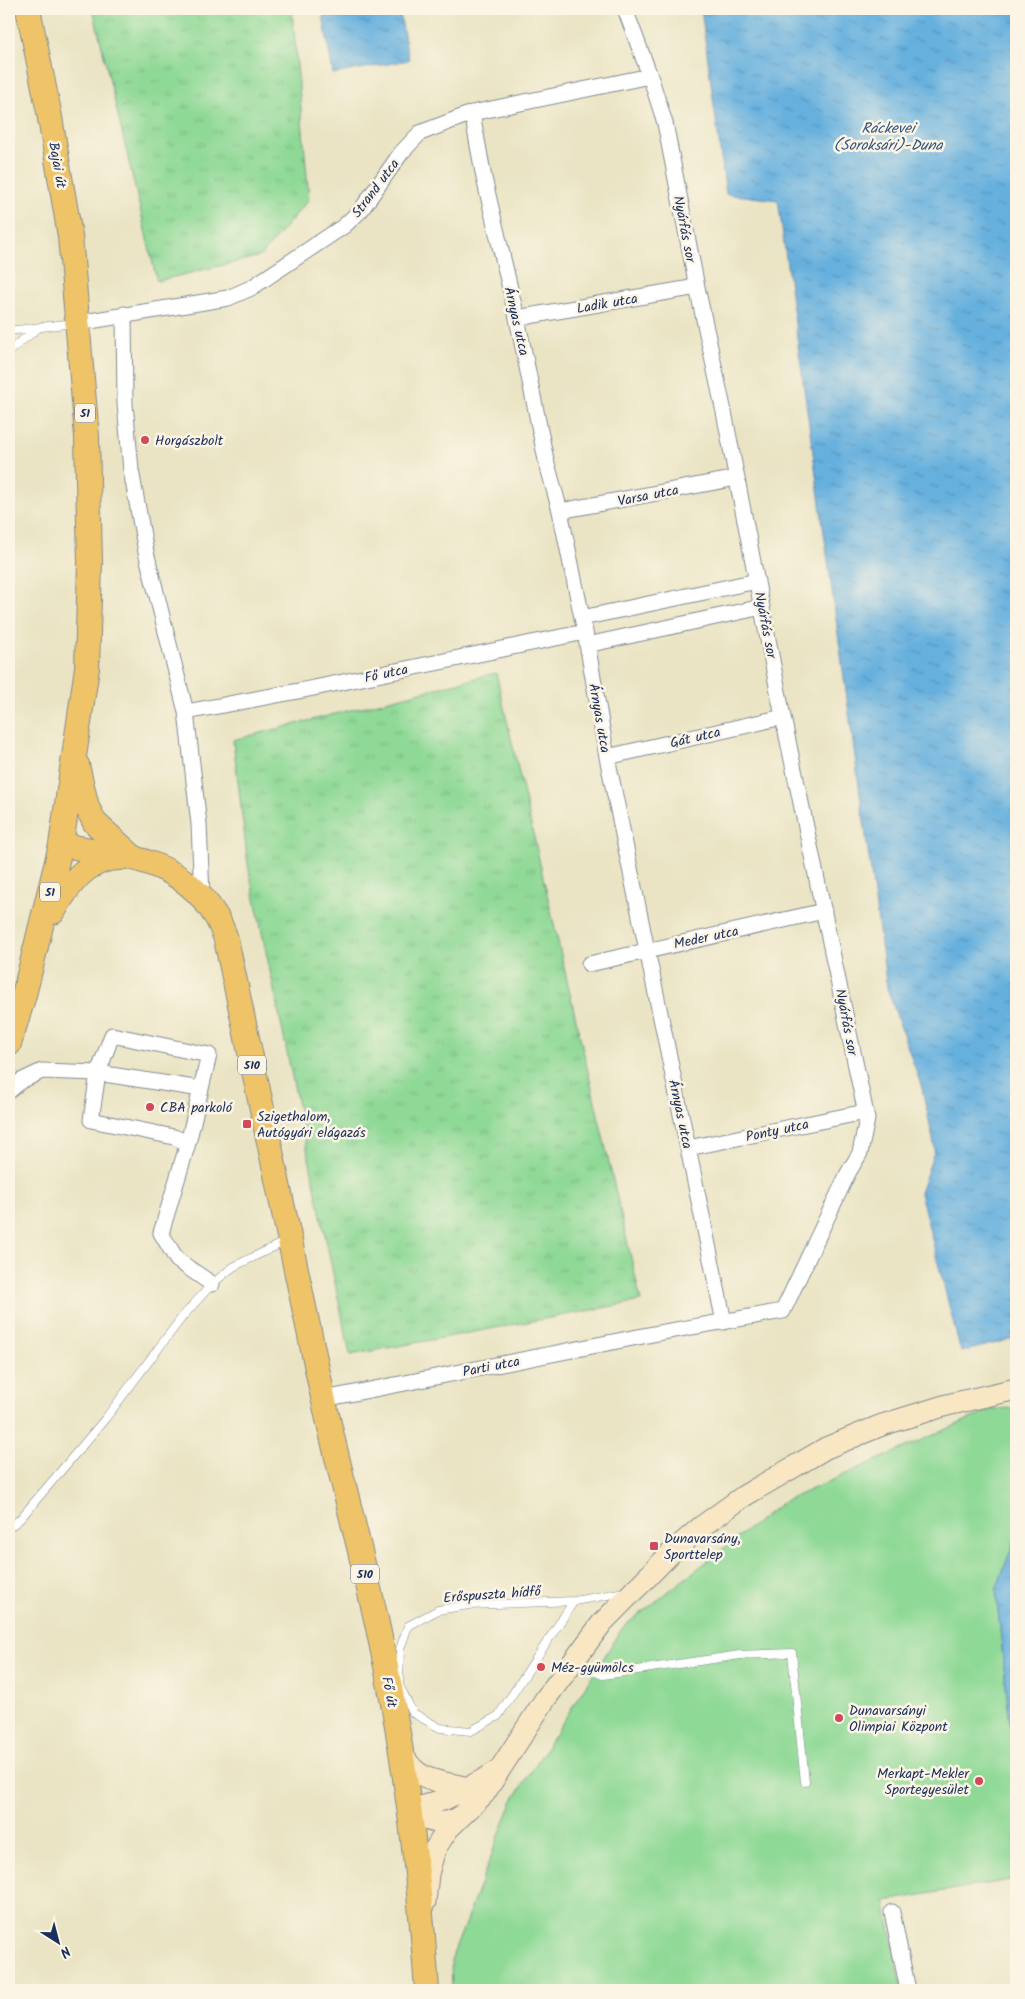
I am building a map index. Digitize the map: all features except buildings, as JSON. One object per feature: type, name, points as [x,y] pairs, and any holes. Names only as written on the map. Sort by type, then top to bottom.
[{"type":"main road","name":"Bajai út","points":[[28,9],[49,112],[70,236],[78,323]]},
{"type":"main road","name":"51","points":[[9,1044],[24,996],[61,845],[87,668],[90,562],[87,437],[78,323]]},
{"type":"main road","points":[[74,753],[87,807],[95,823],[134,858]]},
{"type":"main road","name":"510","points":[[61,845],[134,858],[157,865],[174,874],[202,896],[216,916],[226,939],[324,1399]]},
{"type":"main road","points":[[39,938],[64,891],[86,869],[103,860],[134,858]]},
{"type":"main road","name":"Fő út","points":[[324,1399],[378,1629],[400,1750],[422,1920],[427,1990]]},
{"type":"street","name":"Nyárfás sor","points":[[625,9],[650,76],[664,123],[867,1119],[860,1153],[848,1173],[783,1311],[724,1322]]},
{"type":"street","name":"Strand utca","points":[[78,323],[228,298],[251,288],[344,226],[361,210],[401,154],[420,133],[472,114],[650,76]]},
{"type":"street","name":"Árnyas utca","points":[[472,114],[484,178],[517,318],[546,460],[560,511],[606,757],[724,1322]]},
{"type":"street","name":"Ladik utca","points":[[517,318],[697,287]]},
{"type":"street","points":[[124,314],[125,404],[130,470],[146,552],[186,712],[199,824],[202,896]]},
{"type":"street","name":"Varsa utca","points":[[560,511],[737,478]]},
{"type":"street","name":"Fő utca","points":[[584,632],[757,581]]},
{"type":"street","name":"Fő utca","points":[[186,712],[309,689],[584,632],[762,607]]},
{"type":"street","name":"Gát utca","points":[[606,757],[784,717]]},
{"type":"street","name":"Meder utca","points":[[589,964],[824,911]]},
{"type":"street","points":[[188,1142],[174,1137],[91,1120],[98,1073],[112,1035],[209,1055],[188,1142],[161,1233],[177,1260],[212,1284]]},
{"type":"street","points":[[9,1091],[21,1081],[42,1072],[98,1073],[201,1088]]},
{"type":"street","name":"Ponty utca","points":[[688,1148],[865,1112]]},
{"type":"street","name":"Parti utca","points":[[324,1399],[658,1333],[724,1322]]},
{"type":"street","points":[[422,1920],[428,1874],[435,1849],[448,1829],[468,1812],[484,1794],[572,1661],[602,1623],[672,1552],[729,1506],[826,1448],[892,1422],[947,1405],[1016,1389]]},
{"type":"street","points":[[400,1750],[408,1765],[428,1779],[468,1788]]},
{"type":"street","points":[[409,1812],[445,1799],[498,1771]]},
{"type":"street","points":[[409,1812],[424,1820],[443,1822],[455,1820],[468,1812]]},
{"type":"street","points":[[892,1912],[908,1990]]},
{"type":"lane","points":[[9,107],[12,112],[9,126]]},
{"type":"lane","points":[[9,331],[78,323]]},
{"type":"lane","points":[[9,352],[40,327]]},
{"type":"lane","points":[[9,1528],[20,1519],[106,1419],[183,1316],[212,1284],[233,1267],[289,1240]]},
{"type":"lane","name":"Erőspuszta hídfő","points":[[574,1601],[498,1716],[471,1731],[440,1728],[413,1713],[399,1685],[400,1650],[408,1626],[438,1610],[462,1606],[574,1601],[632,1591]]},
{"type":"lane","points":[[572,1661],[603,1675],[740,1655],[792,1653],[805,1782]]},
{"type":"green space","points":[[93,9],[292,9],[309,199],[261,256],[157,281]]},
{"type":"green space","points":[[496,673],[641,1301],[350,1355],[248,865],[233,740]]},
{"type":"green space","points":[[1016,1408],[1016,1536],[996,1591],[1016,1782],[1016,1879],[885,1901],[902,1990],[452,1990],[451,1960],[512,1802],[623,1627],[783,1502],[992,1409]]},
{"type":"water","points":[[322,9],[399,9],[409,60],[333,74]]},
{"type":"water","name":"Ráckevei (Soroksári)-Duna","points":[[701,9],[1016,9],[1016,1338],[961,1352],[920,1193],[935,1149],[922,1088],[887,988],[778,200],[726,194]]},
{"type":"water","points":[[1016,1536],[1016,1782],[996,1590]]},
{"type":"place","name":"Horgászbolt","points":[[145,440]]},
{"type":"place","name":"CBA parkoló","points":[[150,1107]]},
{"type":"place","name":"Szigethalom, Autógyári elágazás","points":[[247,1124]]},
{"type":"place","name":"Dunavarsány, Sporttelep","points":[[654,1546]]},
{"type":"place","name":"Méz-gyümölcs","points":[[541,1667]]},
{"type":"place","name":"Dunavarsányi Olimpiai Központ","points":[[839,1718]]},
{"type":"place","name":"Merkapt-Mekler Sportegyesület","points":[[979,1781]]}]
